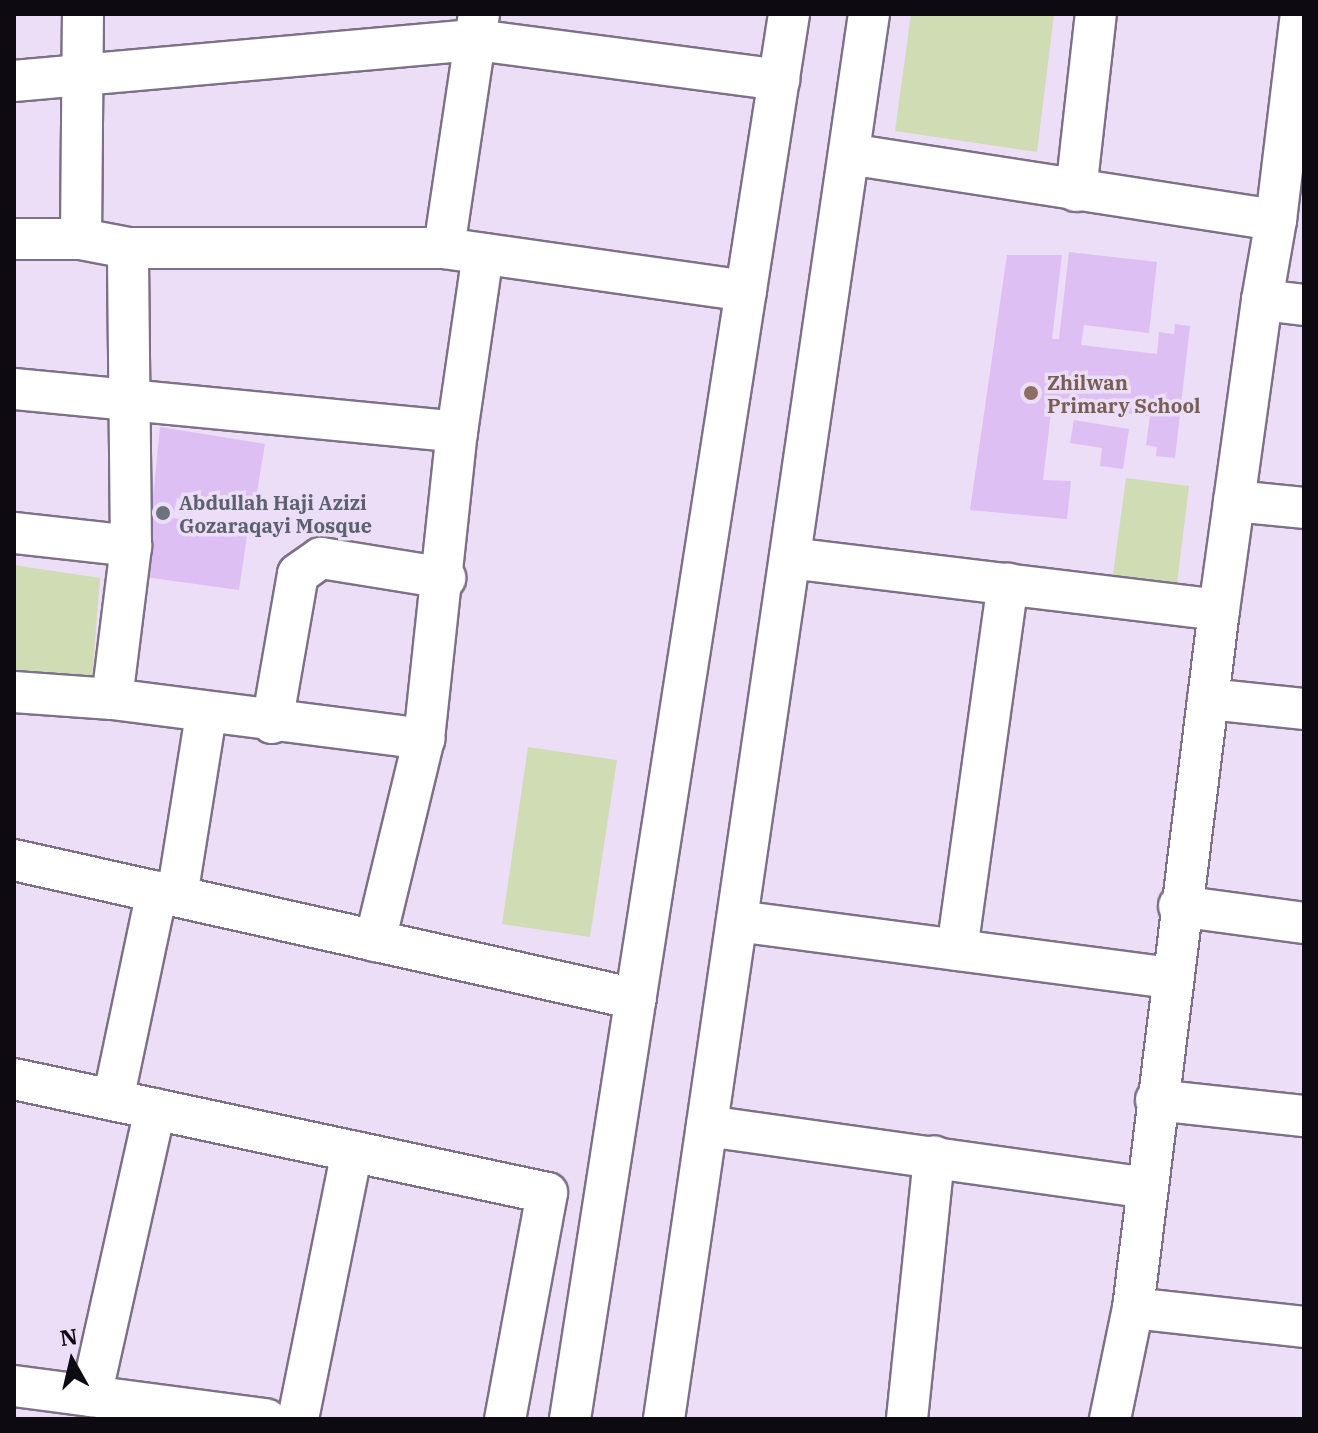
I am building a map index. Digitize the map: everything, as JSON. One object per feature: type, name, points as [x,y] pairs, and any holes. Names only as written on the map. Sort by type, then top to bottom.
[{"type":"street","points":[[81,239],[80,77],[83,14]]},
{"type":"street","points":[[570,1419],[789,14]]},
{"type":"street","points":[[664,1419],[869,14]]},
{"type":"street","points":[[1076,191],[1096,14]]},
{"type":"street","points":[[1110,1419],[1133,1308],[1179,906],[1219,610],[1262,300],[1298,94],[1301,14]]},
{"type":"street","points":[[14,81],[80,77],[402,29],[478,27],[779,80]]},
{"type":"street","points":[[444,248],[478,27]]},
{"type":"street","points":[[849,154],[1276,220]]},
{"type":"street","points":[[14,239],[81,239],[128,248],[444,248],[746,291]]},
{"type":"street","points":[[112,699],[131,546],[127,401],[128,248]]},
{"type":"street","points":[[375,941],[424,739],[445,578],[457,432],[483,254]]},
{"type":"street","points":[[1262,300],[1304,305]]},
{"type":"street","points":[[14,389],[457,432]]},
{"type":"street","points":[[1234,501],[1304,508]]},
{"type":"street","points":[[14,533],[131,546]]},
{"type":"street","points":[[272,723],[298,574],[321,558],[445,578]]},
{"type":"street","points":[[790,558],[1219,610]]},
{"type":"street","points":[[957,950],[1008,584]]},
{"type":"street","points":[[14,692],[112,699],[206,715],[424,739]]},
{"type":"street","points":[[1208,699],[1304,709]]},
{"type":"street","points":[[113,1100],[167,894],[206,715]]},
{"type":"street","points":[[14,860],[636,999]]},
{"type":"street","points":[[1179,906],[1304,923]]},
{"type":"street","points":[[737,921],[1172,978]]},
{"type":"street","points":[[14,1079],[547,1193],[505,1419]]},
{"type":"street","points":[[1156,1100],[1304,1116]]},
{"type":"street","points":[[91,1396],[155,1109]]},
{"type":"street","points":[[707,1126],[1148,1188]]},
{"type":"street","points":[[298,1419],[352,1151]]},
{"type":"street","points":[[907,1419],[934,1156]]},
{"type":"street","points":[[1133,1308],[1304,1327]]},
{"type":"street","points":[[14,1386],[266,1419]]},
{"type":"green space","points":[[911,14],[1054,14],[1037,152],[895,131]]},
{"type":"green space","points":[[1126,478],[1189,486],[1177,583],[1113,575]]},
{"type":"green space","points":[[14,565],[100,578],[92,679],[14,675]]},
{"type":"green space","points":[[528,747],[617,760],[590,937],[502,924]]},
{"type":"building","points":[[1069,252],[1157,262],[1149,333],[1084,325],[1081,345],[1157,354],[1159,332],[1174,334],[1175,324],[1190,326],[1175,458],[1156,456],[1157,447],[1146,445],[1150,416],[1052,404],[1043,480],[1071,481],[1067,519],[970,510],[1007,255],[1062,255],[1052,339],[1059,339]]},
{"type":"building","points":[[1074,420],[1129,429],[1123,469],[1100,466],[1102,448],[1070,443]]},
{"type":"building","name":"Abdullah Haji Azizi Gozaraqayi Mosque","points":[[160,427],[265,444],[254,509],[177,498],[173,518],[248,529],[239,590],[145,577]]},
{"type":"place","name":"Zhilwan Primary School","points":[[1031,393]]},
{"type":"place","name":"Abdullah Haji Azizi Gozaraqayi Mosque","points":[[163,513]]}]
